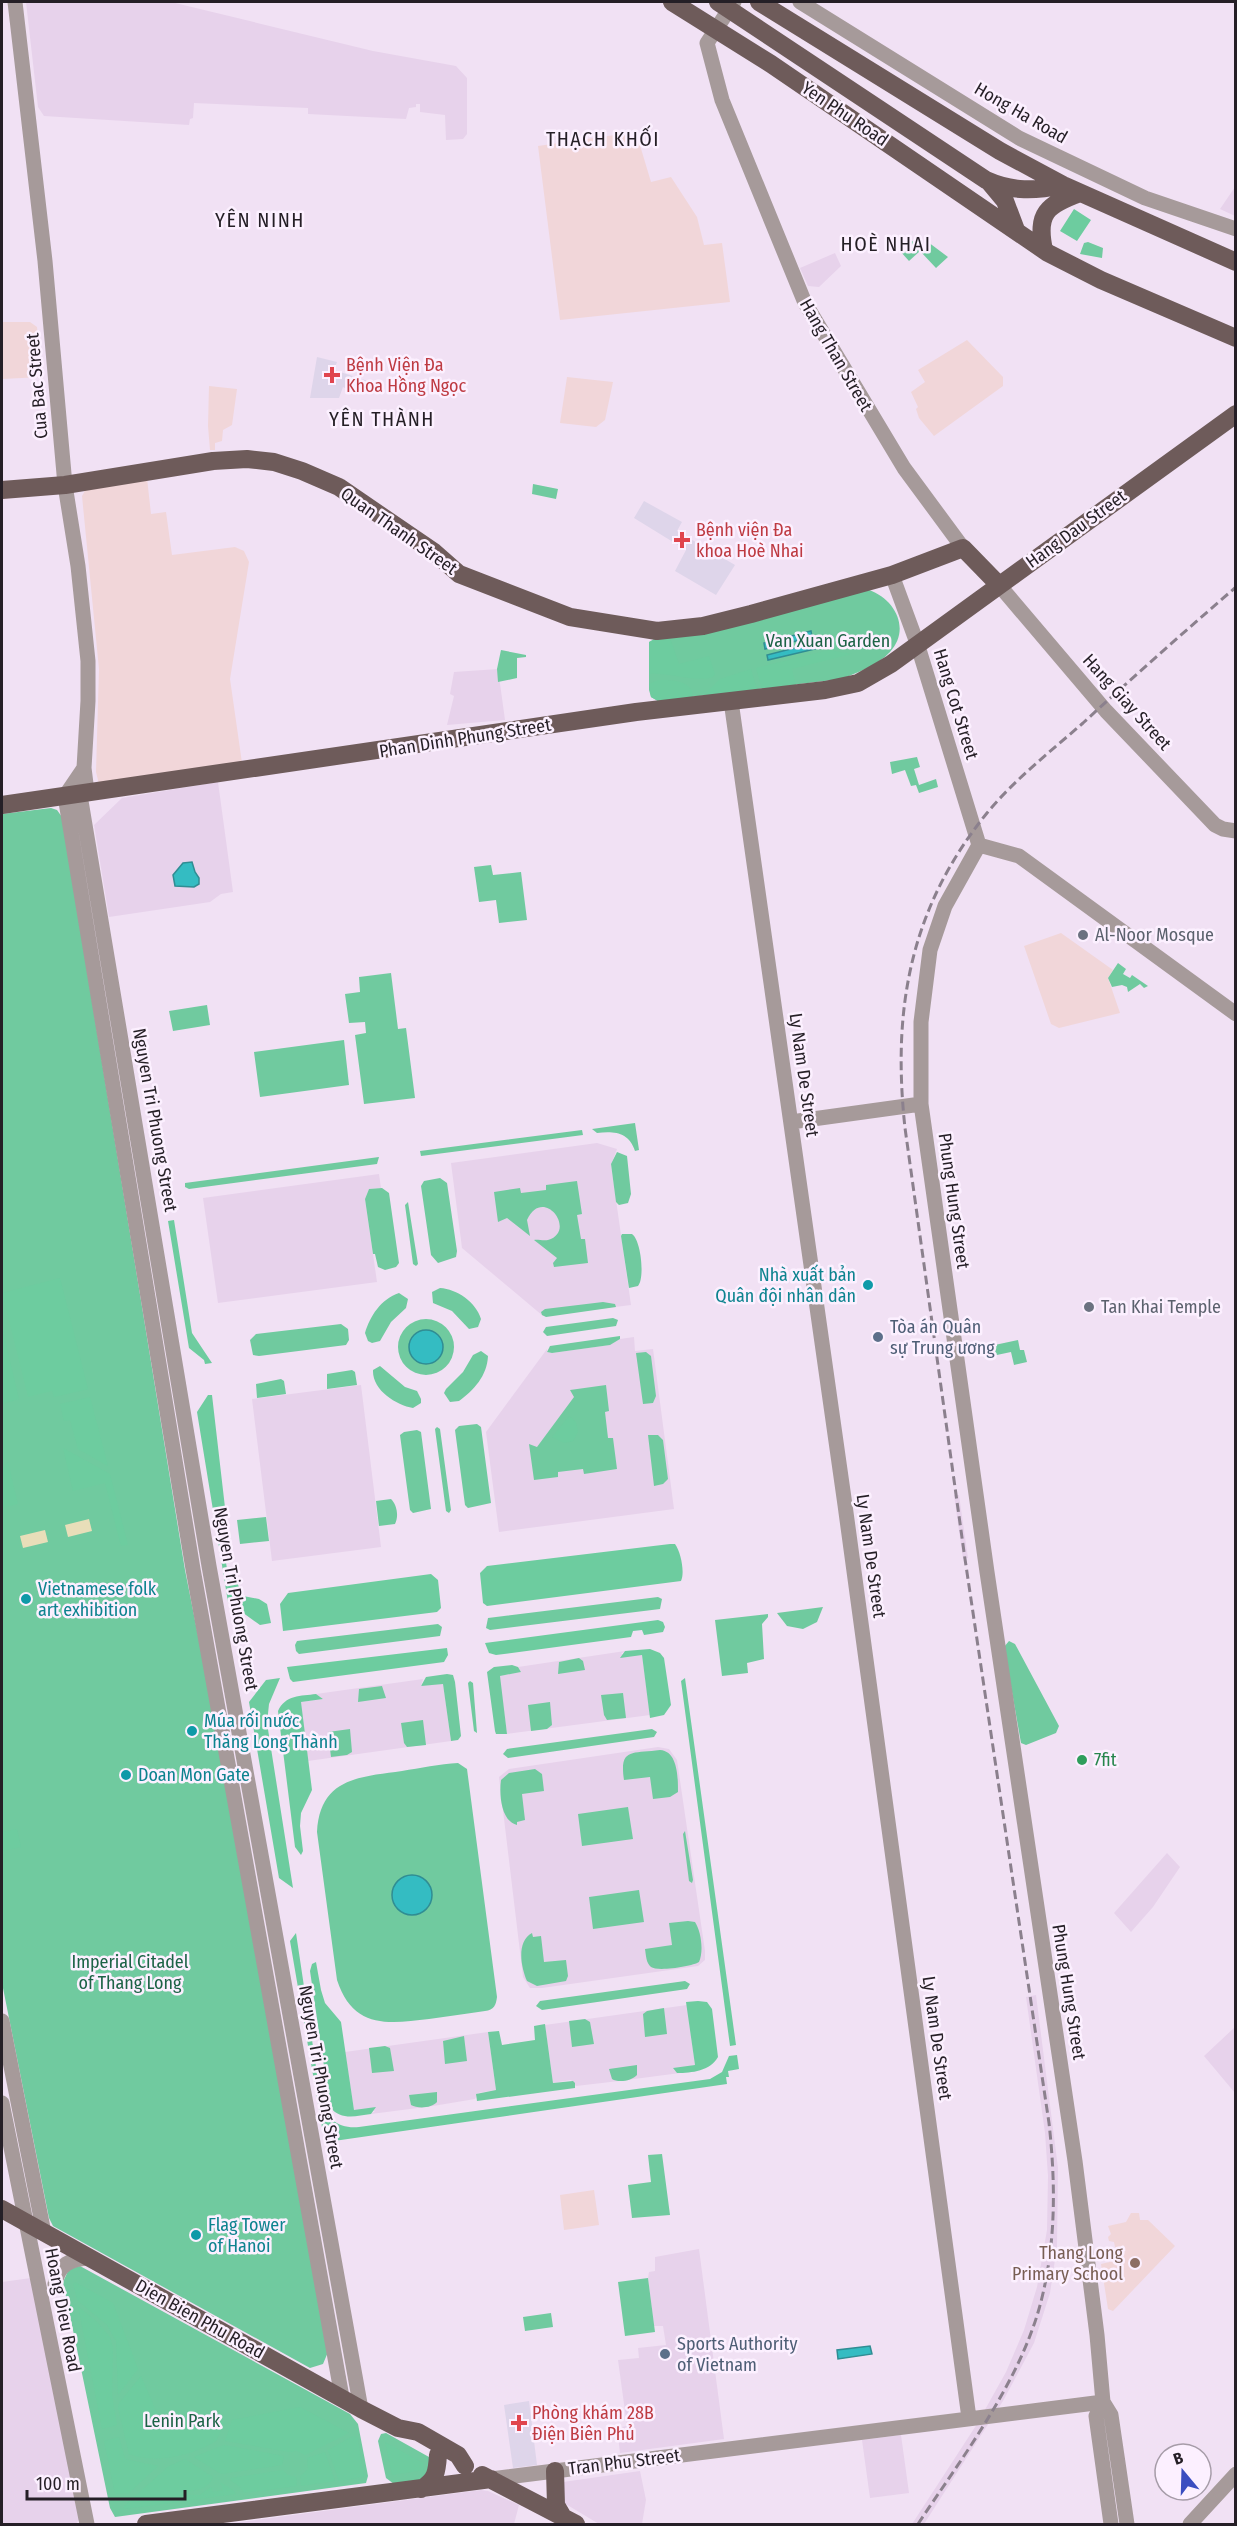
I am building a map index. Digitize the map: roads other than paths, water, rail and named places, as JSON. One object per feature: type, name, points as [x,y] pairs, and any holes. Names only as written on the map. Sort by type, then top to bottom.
[{"type":"main road","name":"Yen Phu Road","points":[[672,2],[716,29],[1044,250],[1101,280],[1236,338]]},
{"type":"main road","points":[[759,2],[1000,151],[1080,193],[1236,262]]},
{"type":"main road","name":"Yen Phu Road","points":[[727,4],[986,180],[1005,201],[1016,230]]},
{"type":"main road","name":"Yen Phu Road","points":[[986,180],[1016,190],[1040,190],[1064,185]]},
{"type":"main road","points":[[1044,250],[1040,230],[1044,216],[1054,204],[1080,193]]},
{"type":"main road","name":"Hang Dau Street","points":[[917,643],[1236,414]]},
{"type":"main road","name":"Quan Thanh Street","points":[[2,490],[65,485],[213,461],[247,459],[274,462],[339,487],[434,552],[459,574],[566,616],[634,630],[657,631],[703,626],[891,575],[963,548]]},
{"type":"main road","name":"Hang Than Street","points":[[963,548],[999,585]]},
{"type":"main road","name":"Phan Dinh Phung Street","points":[[2,805],[636,712],[825,690],[858,683],[891,664],[917,643]]},
{"type":"main road","name":"Dien Bien Phu Road","points":[[2,2209],[361,2409],[398,2428],[418,2432],[458,2455],[465,2466]]},
{"type":"main road","name":"Dien Bien Phu Road","points":[[398,2428],[410,2440],[438,2456],[465,2466],[569,2521]]},
{"type":"main road","points":[[422,2489],[436,2476],[438,2456]]},
{"type":"main road","points":[[555,2471],[556,2505],[569,2521]]},
{"type":"main road","name":"Tran Phu Street","points":[[146,2524],[491,2479]]},
{"type":"street","name":"Cua Bac Street","points":[[15,2],[44,249],[65,485],[78,566],[88,661],[84,768],[86,784],[73,796]]},
{"type":"street","name":"Hong Ha Road","points":[[800,2],[1019,138],[1145,198],[1236,229]]},
{"type":"street","points":[[716,29],[727,4]]},
{"type":"street","name":"Hang Than Street","points":[[716,29],[707,43],[722,100],[805,303],[904,468],[963,548]]},
{"type":"street","name":"Hang Cot Street","points":[[891,575],[917,643],[979,845]]},
{"type":"street","name":"Hang Giay Street","points":[[999,585],[1113,719],[1215,825],[1236,831]]},
{"type":"street","name":"Ly Nam De Street","points":[[731,701],[969,2418]]},
{"type":"street","name":"Nguyen Tri Phuong Street","points":[[73,796],[361,2409]]},
{"type":"street","name":"Nguyen Tri Phuong Street","points":[[73,796],[193,1569],[342,2397]]},
{"type":"street","points":[[979,845],[1019,856],[1236,1014]]},
{"type":"street","name":"Phung Hung Street","points":[[979,845],[945,906],[930,950],[921,1022],[921,1104],[987,1572],[1075,2161],[1097,2335],[1102,2402],[1096,2416],[1111,2524]]},
{"type":"street","points":[[791,1122],[921,1104]]},
{"type":"street","points":[[256,1917],[272,1914]]},
{"type":"street","name":"Hoang Dieu Road","points":[[2,2021],[44,2233]]},
{"type":"street","name":"Hoang Dieu Road","points":[[2,2103],[87,2524]]},
{"type":"street","points":[[310,2219],[326,2216]]},
{"type":"street","points":[[56,2284],[57,2274],[63,2265],[75,2258],[89,2258]]},
{"type":"street","name":"Phung Hung Street","points":[[1102,2402],[1111,2415],[1127,2524]]},
{"type":"street","name":"Tran Phu Street","points":[[491,2479],[1102,2402]]},
{"type":"street","points":[[1190,2524],[1236,2474]]},
{"type":"water","points":[[811,631],[812,637],[765,649],[764,643]]},
{"type":"water","points":[[814,643],[815,649],[768,660],[767,655]]},
{"type":"water","points":[[192,862],[199,878],[199,884],[194,887],[175,886],[173,875],[183,863]]},
{"type":"water","points":[[426,1330],[438,1335],[443,1347],[438,1359],[426,1364],[414,1359],[409,1347],[414,1335]]},
{"type":"water","points":[[412,1875],[426,1881],[432,1895],[426,1909],[412,1915],[398,1909],[392,1895],[398,1881]]},
{"type":"water","points":[[870,2346],[872,2354],[838,2359],[837,2350]]},
{"type":"railway","points":[[918,2524],[986,2421],[1017,2366],[1029,2338],[1039,2309],[1049,2263],[1053,2217],[1053,2170],[1049,2123],[965,1559],[905,1128],[902,1084],[905,1001],[912,962],[924,923],[940,886],[961,849],[987,813],[1033,766],[1236,587]]},
{"type":"place","name":"Bệnh Viện Đa Khoa Hồng Ngọc","points":[[332,375]]},
{"type":"place","name":"Bệnh viện Đa khoa Hoè Nhai","points":[[682,540]]},
{"type":"place","name":"Al-Noor Mosque","points":[[1083,935]]},
{"type":"place","name":"Nhà xuất bản Quân đội nhân dân","points":[[868,1285]]},
{"type":"place","name":"Tan Khai Temple","points":[[1089,1307]]},
{"type":"place","name":"Tòa án Quân sự Trung ương","points":[[878,1337]]},
{"type":"place","name":"Vietnamese folk art exhibition","points":[[26,1599]]},
{"type":"place","name":"Múa rối nước Thăng Long Thành","points":[[192,1731]]},
{"type":"place","name":"7fit","points":[[1082,1760]]},
{"type":"place","name":"Doan Mon Gate","points":[[126,1775]]},
{"type":"place","name":"Flag Tower of Hanoi","points":[[196,2235]]},
{"type":"place","name":"Thang Long Primary School","points":[[1135,2263]]},
{"type":"place","name":"Sports Authority of Vietnam","points":[[665,2354]]},
{"type":"place","name":"Phòng khám 28B Điện Biên Phủ","points":[[519,2423]]},
{"type":"district","name":"THẠCH KHỐI","points":[[603,139]]},
{"type":"district","name":"YÊN NINH","points":[[260,220]]},
{"type":"district","name":"HOÈ NHAI","points":[[886,244]]},
{"type":"district","name":"YÊN THÀNH","points":[[382,419]]},
{"type":"park label","name":"Van Xuan Garden","points":[[828,641]]},
{"type":"park label","name":"Imperial Citadel of Thang Long","points":[[130,1972]]},
{"type":"park label","name":"Lenin Park","points":[[182,2421]]}]
